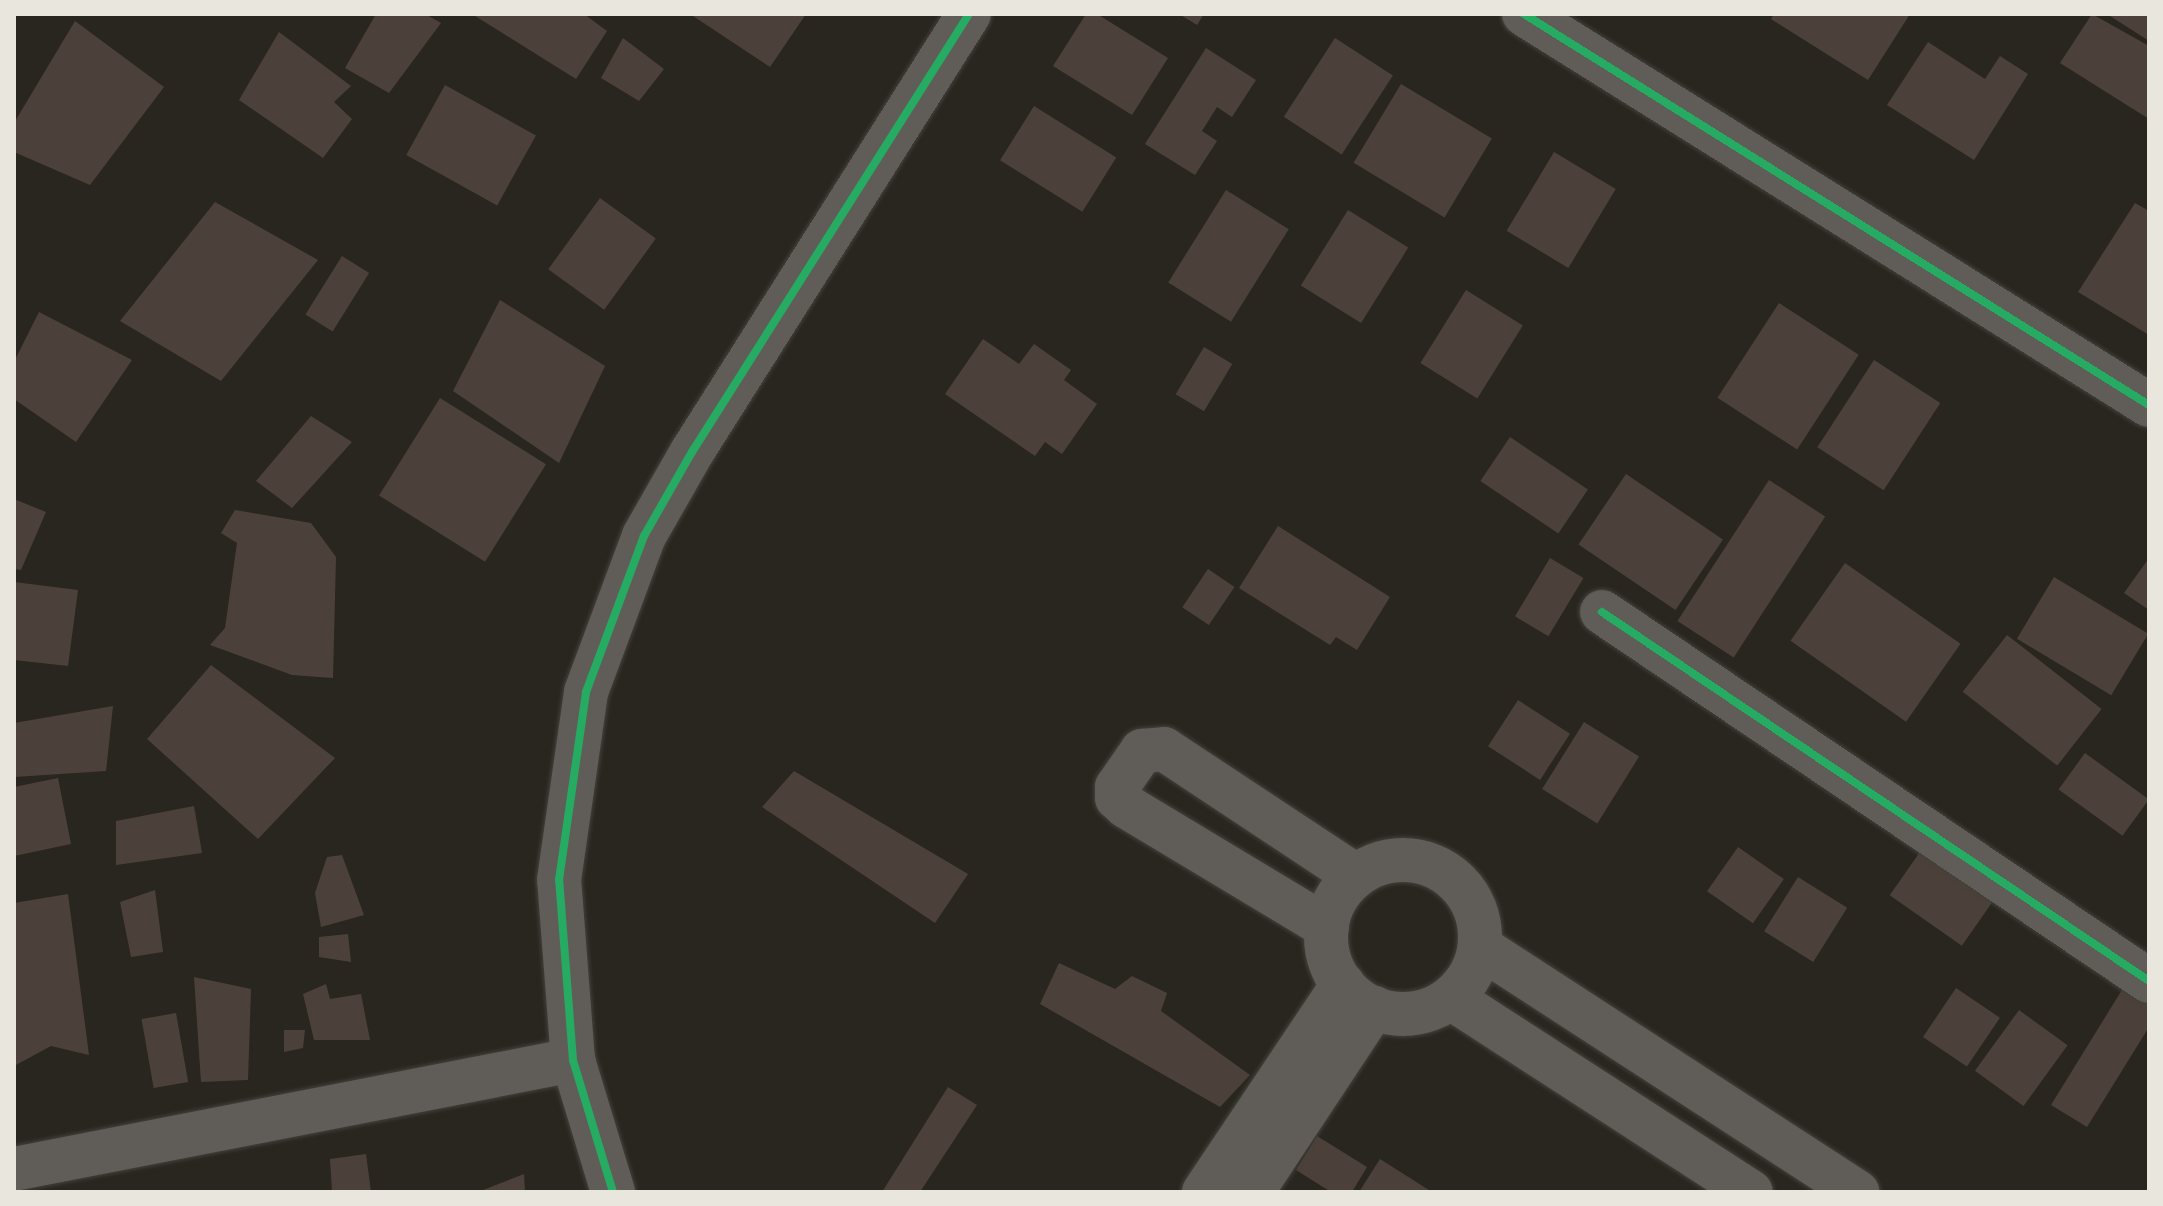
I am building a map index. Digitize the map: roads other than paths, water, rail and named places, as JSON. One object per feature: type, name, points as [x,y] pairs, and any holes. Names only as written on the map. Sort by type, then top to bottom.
[{"type":"street","points":[[613,1192],[573,1060],[559,880],[586,692],[639,551],[692,452],[969,14]]},
{"type":"street","points":[[1524,14],[2149,405]]},
{"type":"street","points":[[1602,612],[2149,981]]},
{"type":"street","points":[[1327,927],[1126,806],[1117,798],[1117,787],[1142,751],[1164,749],[1356,876]]},
{"type":"street","points":[[1413,860],[1450,875],[1475,907],[1480,947],[1465,983],[1451,998],[1414,1013],[1358,996],[1327,947],[1327,927],[1342,890],[1356,876],[1373,866],[1413,860]]},
{"type":"street","points":[[1480,947],[1857,1192]]},
{"type":"street","points":[[1204,1192],[1301,1082],[1358,996]]},
{"type":"street","points":[[1451,998],[1751,1192]]},
{"type":"street","points":[[14,1169],[573,1060]]},
{"type":"street","points":[[1650,1125],[1681,1077]]},
{"type":"street","points":[[1252,1192],[1301,1082]]}]
